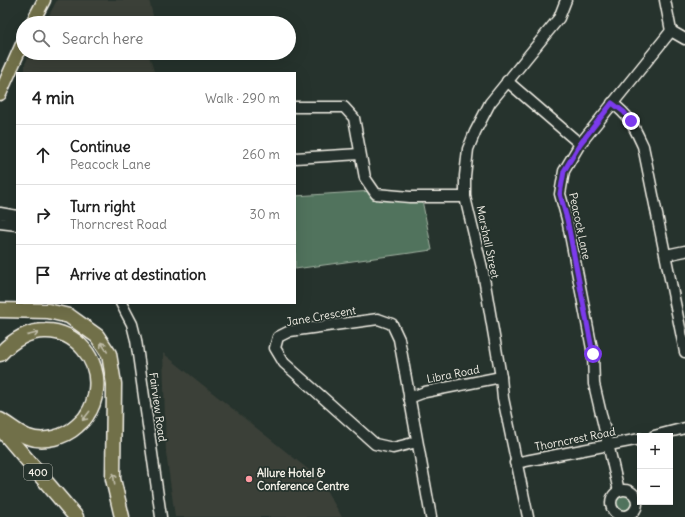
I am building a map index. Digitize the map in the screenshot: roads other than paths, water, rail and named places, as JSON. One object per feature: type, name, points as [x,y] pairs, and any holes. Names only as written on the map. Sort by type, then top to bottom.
[{"type":"highway","points":[[0,310],[48,311],[69,316],[97,336],[109,354],[114,384],[113,479],[122,517]]},
{"type":"highway","points":[[0,354],[16,340],[28,334],[44,331],[57,332],[69,337],[86,350],[94,364],[97,382],[95,398],[88,415],[73,430],[63,435],[49,439],[29,437],[0,420]]},
{"type":"highway","name":"400","points":[[0,428],[76,517]]},
{"type":"main road","points":[[36,16],[44,0]]},
{"type":"main road","points":[[0,94],[16,58]]},
{"type":"street","name":"Marshall Street","points":[[528,517],[515,463],[503,398],[502,377],[483,272],[466,197],[465,176],[468,149],[490,103],[559,18],[566,0]]},
{"type":"street","points":[[665,0],[671,31],[685,39]]},
{"type":"street","name":"Peacock Lane","points":[[619,491],[594,384],[593,354],[567,219],[560,194],[564,171],[580,144],[671,31]]},
{"type":"street","points":[[507,81],[580,144]]},
{"type":"street","points":[[612,103],[624,112],[631,121],[643,146],[685,352]]},
{"type":"street","points":[[296,107],[344,107],[354,118],[365,178],[376,194],[410,197],[466,197]]},
{"type":"street","points":[[296,158],[360,154]]},
{"type":"street","points":[[0,213],[16,216]]},
{"type":"street","points":[[0,222],[16,225]]},
{"type":"street","points":[[666,255],[685,251]]},
{"type":"street","name":"Fairview Road","points":[[122,304],[132,324],[136,340],[160,517]]},
{"type":"street","name":"Jane Crescent","points":[[417,442],[393,448],[375,444],[284,363],[275,348],[278,337],[290,331],[378,319],[392,324],[399,339],[431,517]]},
{"type":"street","name":"Libra Road","points":[[409,398],[425,392],[502,377]]},
{"type":"street","points":[[666,433],[685,428]]},
{"type":"street","name":"Thorncrest Road","points":[[515,463],[637,439]]},
{"type":"place","name":"Allure Hotel & Conference Centre","points":[[249,479]]}]
